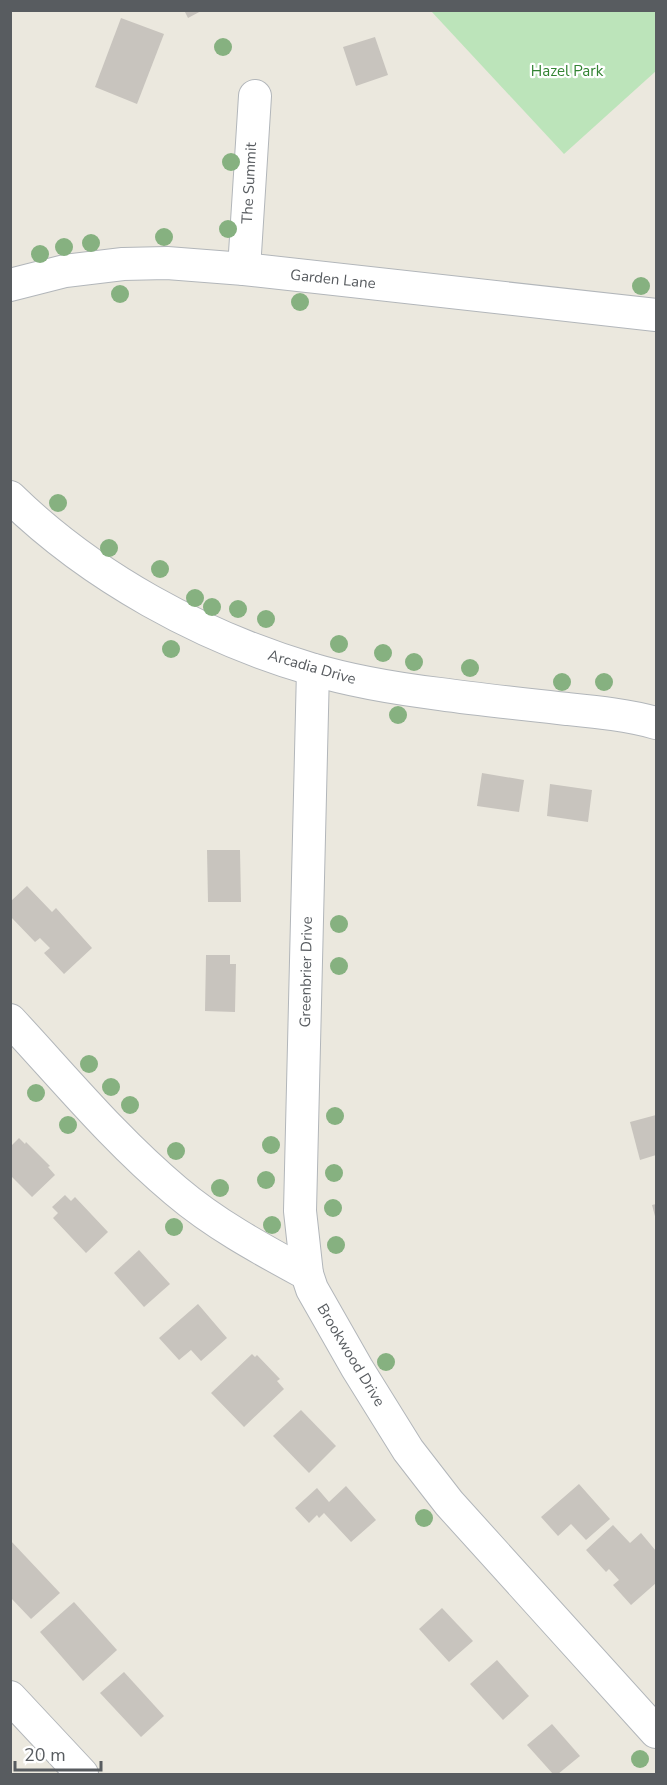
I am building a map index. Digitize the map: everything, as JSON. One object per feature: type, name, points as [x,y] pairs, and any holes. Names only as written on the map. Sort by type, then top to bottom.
[{"type":"street","name":"The Summit","points":[[244,269],[255,96]]},
{"type":"street","name":"Garden Lane","points":[[10,285],[66,271],[123,264],[167,263],[244,269],[657,315]]},
{"type":"street","name":"Arcadia Drive","points":[[10,497],[72,549],[134,591],[208,631],[273,657],[344,678],[439,694],[596,712],[657,723]]},
{"type":"street","name":"Greenbrier Drive","points":[[307,1274],[300,1211],[313,670]]},
{"type":"street","points":[[10,1020],[129,1149],[176,1192],[230,1231],[307,1274]]},
{"type":"street","name":"Brookwood Drive","points":[[307,1274],[312,1289],[362,1377],[408,1449],[448,1503],[657,1732]]},
{"type":"street","points":[[10,1697],[82,1774]]},
{"type":"green space","name":"Hazel Park","points":[[431,11],[656,11],[656,71],[564,154]]},
{"type":"building","points":[[184,10],[203,10],[188,18]]},
{"type":"building","points":[[121,18],[164,34],[137,104],[95,87]]},
{"type":"building","points":[[375,37],[388,75],[356,86],[343,47]]},
{"type":"building","points":[[482,773],[524,780],[519,812],[477,806]]},
{"type":"building","points":[[550,784],[592,790],[588,822],[547,816]]},
{"type":"building","points":[[207,850],[240,850],[241,902],[208,902]]},
{"type":"building","points":[[27,886],[52,912],[56,908],[92,948],[64,974],[44,953],[50,948],[40,938],[35,942],[10,916],[10,902]]},
{"type":"building","points":[[206,955],[230,955],[230,964],[236,964],[235,1012],[205,1011]]},
{"type":"building","points":[[656,1115],[656,1155],[640,1160],[630,1122]]},
{"type":"building","points":[[19,1138],[50,1166],[48,1167],[55,1175],[32,1197],[10,1175],[10,1147]]},
{"type":"building","points":[[65,1195],[71,1201],[75,1197],[108,1232],[86,1253],[53,1218],[58,1213],[52,1207]]},
{"type":"building","points":[[656,1204],[656,1220],[652,1205]]},
{"type":"building","points":[[139,1250],[170,1284],[144,1307],[114,1273]]},
{"type":"building","points":[[198,1304],[227,1338],[201,1361],[191,1350],[179,1360],[159,1338]]},
{"type":"building","points":[[252,1354],[255,1357],[257,1355],[280,1379],[277,1381],[284,1389],[244,1427],[211,1393]]},
{"type":"building","points":[[301,1410],[336,1446],[309,1473],[273,1436]]},
{"type":"building","points":[[579,1484],[610,1519],[586,1540],[571,1524],[558,1536],[541,1517]]},
{"type":"building","points":[[346,1486],[376,1520],[351,1542],[324,1513],[319,1518],[317,1515],[309,1523],[295,1508],[317,1488],[329,1502]]},
{"type":"building","points":[[613,1525],[630,1543],[641,1533],[656,1551],[656,1583],[631,1605],[613,1585],[619,1580],[609,1569],[606,1572],[586,1550]]},
{"type":"building","points":[[10,1540],[60,1593],[31,1619],[10,1597]]},
{"type":"building","points":[[74,1602],[117,1650],[83,1681],[40,1632]]},
{"type":"building","points":[[442,1608],[473,1641],[449,1662],[419,1629]]},
{"type":"building","points":[[497,1660],[529,1696],[503,1720],[470,1684]]},
{"type":"building","points":[[124,1672],[164,1716],[141,1737],[100,1693]]},
{"type":"building","points":[[552,1724],[580,1756],[558,1774],[553,1774],[527,1745]]}]
